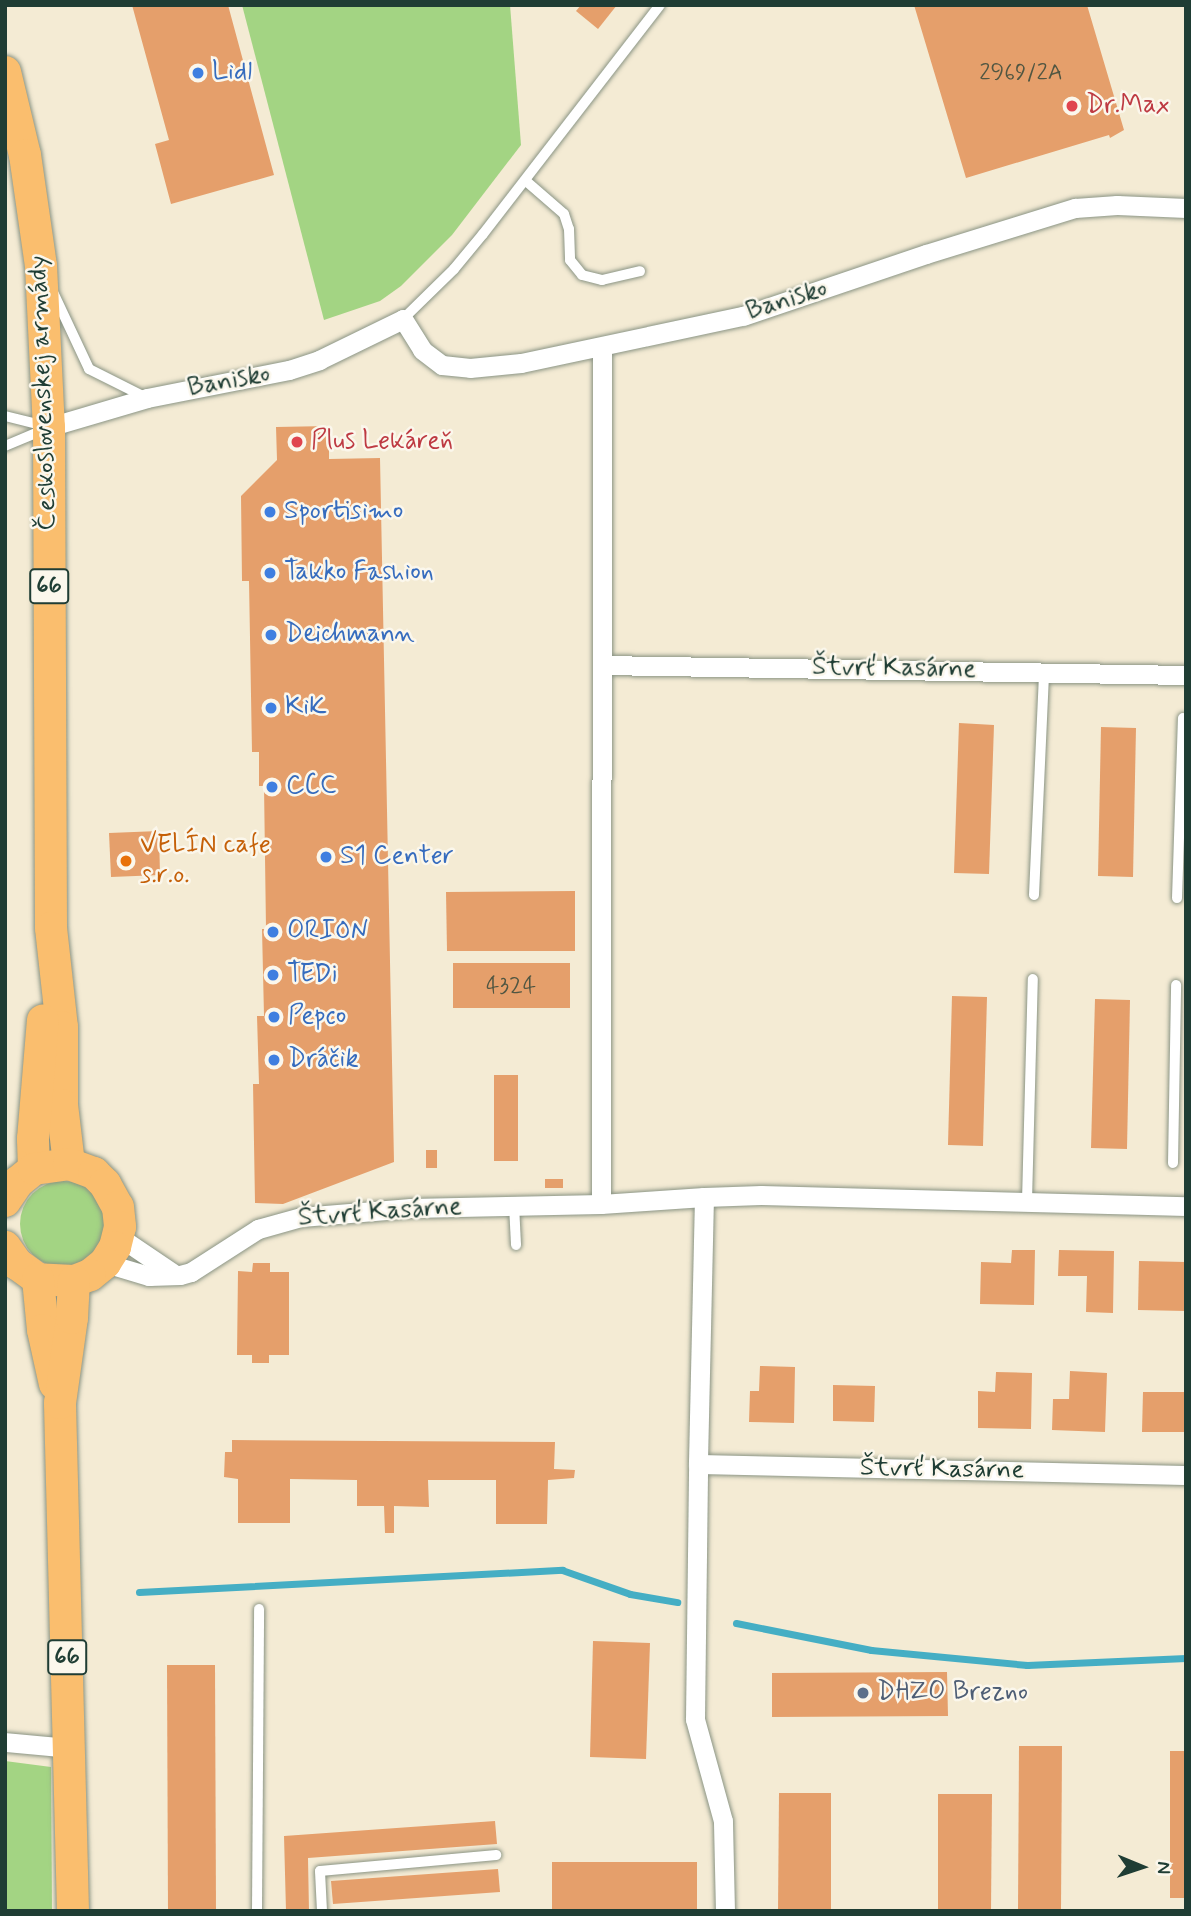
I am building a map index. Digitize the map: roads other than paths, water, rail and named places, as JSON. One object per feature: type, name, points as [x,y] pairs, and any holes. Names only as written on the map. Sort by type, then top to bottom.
[{"type":"main road","name":"Československej armády","points":[[5,72],[26,155],[41,265],[49,427],[51,928],[33,1139],[34,1169]]},
{"type":"main road","name":"Československej armády","points":[[51,928],[62,1027],[62,1105],[69,1164]]},
{"type":"main road","points":[[5,1247],[17,1264],[38,1279],[57,1283],[74,1281],[90,1275],[112,1249],[117,1207],[110,1190],[94,1173],[69,1164],[34,1169],[18,1182],[6,1199]]},
{"type":"main road","name":"66","points":[[38,1279],[43,1330],[60,1403]]},
{"type":"main road","name":"66","points":[[73,1911],[60,1403],[72,1318],[74,1281]]},
{"type":"street","name":"Banisko","points":[[49,427],[147,398],[289,370],[319,360],[403,319],[422,350],[442,365],[470,369],[521,363],[602,348],[743,316],[926,254],[1075,208],[1117,205],[1184,210]]},
{"type":"street","points":[[601,1204],[602,348]]},
{"type":"street","name":"Štvrť Kasárne","points":[[602,665],[1186,675]]},
{"type":"street","name":"Štvrť Kasárne","points":[[112,1249],[149,1276],[191,1272],[258,1229],[282,1221],[411,1208],[601,1204],[761,1195],[1186,1206]]},
{"type":"street","points":[[704,1197],[695,1719],[723,1821],[724,1911]]},
{"type":"street","points":[[112,1249],[174,1274]]},
{"type":"street","name":"Štvrť Kasárne","points":[[698,1464],[1186,1475]]},
{"type":"street","points":[[5,1742],[70,1748]]},
{"type":"lane","name":"Banisko","points":[[403,319],[454,269],[526,181],[660,5]]},
{"type":"lane","points":[[526,181],[564,214],[569,229],[570,260],[582,275],[601,280],[640,271]]},
{"type":"lane","points":[[41,265],[89,369],[147,398]]},
{"type":"lane","points":[[5,416],[49,427]]},
{"type":"lane","points":[[5,446],[49,427]]},
{"type":"lane","points":[[1034,895],[1044,672]]},
{"type":"lane","points":[[1177,898],[1183,807],[1183,718]]},
{"type":"lane","points":[[1027,1202],[1033,979]]},
{"type":"lane","points":[[1173,1163],[1180,1072],[1176,985]]},
{"type":"lane","points":[[514,1205],[516,1245]]},
{"type":"lane","points":[[257,1911],[259,1609]]},
{"type":"lane","points":[[322,1911],[320,1871],[496,1855]]},
{"type":"waterway","points":[[139,1592],[562,1570],[630,1594],[677,1602]]},
{"type":"waterway","points":[[736,1623],[871,1650],[1027,1665],[1186,1658]]},
{"type":"place","name":"Lidl","points":[[198,73]]},
{"type":"place","name":"Dr.Max","points":[[1072,106]]},
{"type":"place","name":"Plus Lekáreň","points":[[297,442]]},
{"type":"place","name":"Sportisimo","points":[[270,512]]},
{"type":"place","name":"Takko Fashion","points":[[270,573]]},
{"type":"place","name":"Deichmann","points":[[271,635]]},
{"type":"place","name":"KiK","points":[[271,708]]},
{"type":"place","name":"CCC","points":[[272,787]]},
{"type":"place","name":"S1 Center","points":[[326,857]]},
{"type":"place","name":"VELÍN cafe s.r.o.","points":[[126,861]]},
{"type":"place","name":"ORION","points":[[273,932]]},
{"type":"place","name":"TEDi","points":[[273,975]]},
{"type":"place","name":"Pepco","points":[[274,1017]]},
{"type":"place","name":"Dráčik","points":[[274,1060]]},
{"type":"place","name":"DHZO Brezno","points":[[863,1693]]}]
